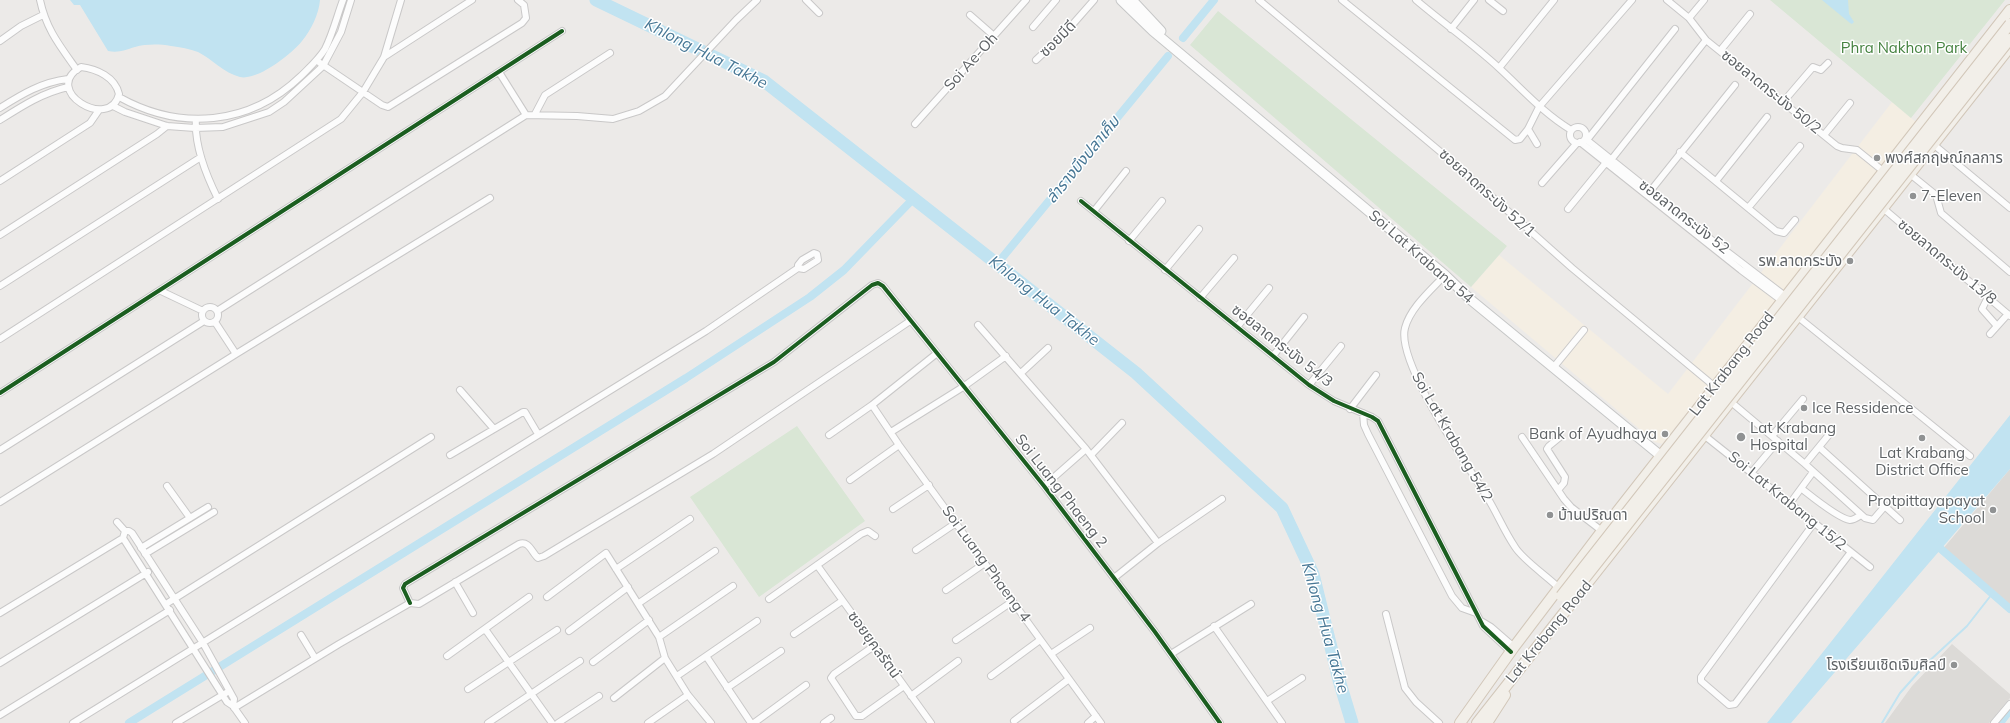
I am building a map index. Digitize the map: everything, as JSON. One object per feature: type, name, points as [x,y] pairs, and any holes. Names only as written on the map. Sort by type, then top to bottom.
[{"type":"main road","points":[[1121,0],[1153,31],[1184,55]]},
{"type":"main road","points":[[1132,0],[1184,55]]},
{"type":"main road","name":"Lat Krabang Road","points":[[1460,723],[1512,649],[1602,531],[1714,386],[2010,10]]},
{"type":"main road","points":[[1465,723],[1561,596],[2010,24]]},
{"type":"main road","points":[[1479,722],[2010,39]]},
{"type":"main road","name":"Lat Krabang Road","points":[[1479,722],[1508,683],[1705,436],[2010,47]]},
{"type":"main road","name":"Soi Lat Krabang 54","points":[[1184,55],[1445,275],[1471,300],[1661,456]]},
{"type":"main road","points":[[1661,456],[1678,470]]},
{"type":"main road","points":[[1452,723],[1485,681],[1496,673]]},
{"type":"street","points":[[40,0],[43,15],[51,33],[77,70]]},
{"type":"street","points":[[119,96],[135,105],[160,115],[196,119],[221,117],[242,113],[267,103],[293,83],[316,60],[324,49],[336,23],[343,0]]},
{"type":"street","points":[[113,106],[119,96],[118,88],[103,73],[91,68],[81,67],[72,72],[68,79],[68,87],[71,96],[77,101],[99,110],[113,106],[125,112],[167,126],[196,128],[223,127],[269,112],[284,102],[323,66],[341,32],[351,0]]},
{"type":"street","points":[[0,339],[332,125],[347,112],[363,92],[384,57],[401,0]]},
{"type":"street","points":[[384,57],[472,0]]},
{"type":"street","points":[[316,60],[388,107],[399,102],[522,23],[526,18],[526,10],[518,0]]},
{"type":"street","points":[[218,311],[526,115],[536,114],[613,120],[639,112],[665,96],[736,20],[757,0]]},
{"type":"street","points":[[806,0],[818,13]]},
{"type":"street","name":"Soi Ae-Oh","points":[[915,124],[1026,0]]},
{"type":"street","points":[[1033,27],[1056,0]]},
{"type":"street","name":"ซอยมีดี","points":[[1036,60],[1065,33],[1094,0]]},
{"type":"street","name":"ซอยลาดกระบัง 52/1","points":[[1259,0],[1455,164],[1572,268],[1714,386]]},
{"type":"street","points":[[1342,0],[1515,140],[1520,139],[1528,129],[1539,108],[1632,0]]},
{"type":"street","points":[[1416,0],[1499,68],[1539,108],[1555,121],[1571,130]]},
{"type":"street","points":[[1451,29],[1474,0]]},
{"type":"street","points":[[1489,0],[1502,11]]},
{"type":"street","points":[[1499,68],[1554,0]]},
{"type":"street","points":[[1689,18],[1704,0]]},
{"type":"street","name":"ซอยลาดกระบัง 50/2","points":[[1670,1],[1689,18],[1706,40],[1784,101],[1839,147],[1857,150],[1883,171]]},
{"type":"street","points":[[1720,51],[1750,14]]},
{"type":"street","points":[[0,41],[21,26],[43,15]]},
{"type":"street","points":[[970,15],[994,36]]},
{"type":"street","points":[[1542,182],[1578,143],[1583,142],[1587,138],[1675,29]]},
{"type":"street","points":[[0,393],[562,31]]},
{"type":"street","points":[[1568,209],[1609,161],[1706,40]]},
{"type":"street","points":[[536,114],[545,95],[610,53]]},
{"type":"street","points":[[1784,101],[1813,67],[1821,70],[1828,63]]},
{"type":"street","points":[[499,72],[526,115]]},
{"type":"street","points":[[0,108],[36,86],[68,79]]},
{"type":"street","points":[[1649,194],[1680,152],[1735,85]]},
{"type":"street","points":[[0,120],[27,103],[54,90],[68,87]]},
{"type":"street","points":[[1824,135],[1850,103]]},
{"type":"street","points":[[0,181],[90,123],[99,110]]},
{"type":"street","points":[[1716,181],[1767,117]]},
{"type":"street","points":[[196,119],[201,158],[208,180],[218,199]]},
{"type":"street","points":[[0,234],[158,134],[167,126]]},
{"type":"street","name":"ซอยลาดกระบัง 52","points":[[1609,161],[1578,143],[1570,136],[1571,130],[1581,127],[1586,132],[1587,138],[1609,161],[1783,298]]},
{"type":"street","points":[[1528,129],[1537,144]]},
{"type":"street","points":[[1933,144],[2010,208]]},
{"type":"street","points":[[1748,208],[1800,146]]},
{"type":"street","points":[[1680,152],[1780,233],[1786,231],[1795,220]]},
{"type":"street","points":[[0,286],[201,158]]},
{"type":"street","points":[[1094,211],[1126,170]]},
{"type":"street","points":[[1910,174],[1936,195],[1941,213],[2010,272]]},
{"type":"street","points":[[0,502],[236,354],[490,198]]},
{"type":"street","name":"ซอยลาดกระบัง 54/3","points":[[1081,201],[1309,385],[1323,395],[1372,417],[1380,425],[1476,613],[1487,631],[1512,649]]},
{"type":"street","points":[[1129,241],[1162,201]]},
{"type":"street","name":"ซอยลาดกระบัง 13/8","points":[[1884,209],[2009,315]]},
{"type":"street","points":[[1165,270],[1199,229]]},
{"type":"street","points":[[1200,298],[1234,258]]},
{"type":"street","points":[[73,723],[194,648],[203,644],[706,330],[798,268]]},
{"type":"street","name":"Soi Lat Krabang 54/2","points":[[1445,275],[1415,308],[1405,327],[1406,346],[1414,372],[1425,395],[1488,499],[1514,547],[1559,588]]},
{"type":"street","name":"Soi Luang Phaeng 2","points":[[410,603],[403,588],[409,581],[774,362],[878,282],[883,286],[936,354],[1044,486],[1171,654],[1220,723]]},
{"type":"street","points":[[1237,327],[1269,288]]},
{"type":"street","points":[[161,290],[203,310]]},
{"type":"street","points":[[1988,297],[1982,306],[1982,309],[1997,326]]},
{"type":"street","points":[[210,307],[218,311],[218,317],[215,322],[209,324],[204,321],[201,316],[203,310],[210,307]]},
{"type":"street","points":[[1990,334],[2009,315]]},
{"type":"street","points":[[1273,356],[1304,317]]},
{"type":"street","points":[[1798,317],[1970,456]]},
{"type":"street","points":[[0,450],[204,321]]},
{"type":"street","points":[[233,707],[410,603],[418,604],[523,542],[528,544],[538,558],[544,556],[713,454],[910,321]]},
{"type":"street","points":[[215,322],[236,354]]},
{"type":"street","points":[[978,325],[1091,455],[1158,543]]},
{"type":"street","points":[[1553,368],[1584,330]]},
{"type":"street","points":[[1309,385],[1341,346]]},
{"type":"street","points":[[1021,373],[1048,348]]},
{"type":"street","points":[[829,435],[872,405],[936,354]]},
{"type":"street","points":[[891,432],[963,387],[1006,356]]},
{"type":"street","points":[[1350,408],[1376,375]]},
{"type":"street","points":[[460,390],[494,429]]},
{"type":"street","points":[[1772,436],[1803,399]]},
{"type":"street","points":[[1731,402],[1806,464],[1861,515],[1871,521],[1885,506]]},
{"type":"street","name":"Soi Luang Phaeng 4","points":[[872,405],[899,445],[1101,723]]},
{"type":"street","points":[[450,455],[524,412],[538,434]]},
{"type":"street","points":[[1363,413],[1364,425],[1368,434],[1452,596],[1462,608],[1476,613]]},
{"type":"street","points":[[1091,455],[1122,423]]},
{"type":"street","points":[[1806,464],[1832,430]]},
{"type":"street","points":[[1522,436],[1571,507],[1602,531]]},
{"type":"street","name":"Soi Lat Krabang 15/2","points":[[1705,436],[1870,567]]},
{"type":"street","points":[[166,604],[431,437]]},
{"type":"street","points":[[1558,490],[1564,483],[1565,477],[1547,449],[1548,446],[1560,437]]},
{"type":"street","points":[[1752,472],[1778,441]]},
{"type":"street","points":[[850,480],[899,445]]},
{"type":"street","points":[[1819,447],[1900,520]]},
{"type":"street","points":[[1044,486],[1086,449]]},
{"type":"street","points":[[1790,502],[1813,472]]},
{"type":"street","points":[[893,509],[928,485]]},
{"type":"street","points":[[167,486],[190,518]]},
{"type":"street","points":[[1802,488],[1828,508],[1848,520],[1861,515]]},
{"type":"street","points":[[1114,578],[1158,543],[1222,499]]},
{"type":"street","points":[[141,548],[208,507]]},
{"type":"street","points":[[145,554],[214,512]]},
{"type":"street","points":[[616,569],[690,519]]},
{"type":"street","points":[[117,522],[146,573],[227,702],[233,707],[244,723]]},
{"type":"street","points":[[916,550],[956,523]]},
{"type":"street","points":[[1814,523],[1701,677],[1701,681],[1729,705],[1735,704],[1851,552]]},
{"type":"street","points":[[0,613],[130,531],[203,644],[234,699],[233,707]]},
{"type":"street","points":[[769,600],[865,532],[871,532],[875,536]]},
{"type":"street","points":[[638,604],[714,551]]},
{"type":"street","points":[[547,597],[606,553],[659,637],[665,658],[688,695],[711,723]]},
{"type":"street","points":[[946,590],[985,563]]},
{"type":"street","name":"ซอยยุคลรัตน์","points":[[817,566],[931,723]]},
{"type":"street","points":[[0,663],[154,568]]},
{"type":"street","points":[[455,582],[473,613]]},
{"type":"street","points":[[659,637],[733,586]]},
{"type":"street","points":[[569,631],[628,587]]},
{"type":"street","points":[[446,656],[529,598]]},
{"type":"street","points":[[794,634],[842,601]]},
{"type":"street","points":[[956,640],[1013,601]]},
{"type":"street","points":[[1171,654],[1251,604]]},
{"type":"street","points":[[0,715],[170,610]]},
{"type":"street","points":[[1386,614],[1405,688],[1416,702],[1439,723]]},
{"type":"street","points":[[593,662],[649,620]]},
{"type":"street","points":[[677,676],[757,621]]},
{"type":"street","points":[[1214,626],[1282,723]]},
{"type":"street","points":[[1051,654],[1090,628]]},
{"type":"street","points":[[485,629],[552,723]]},
{"type":"street","points":[[468,689],[557,630]]},
{"type":"street","points":[[301,635],[315,658]]},
{"type":"street","points":[[991,676],[1040,640]]},
{"type":"street","points":[[874,646],[832,676],[832,681],[856,716],[862,716],[904,686]]},
{"type":"street","points":[[727,688],[781,652]]},
{"type":"street","points":[[706,656],[752,723],[806,685]]},
{"type":"street","points":[[614,698],[665,658]]},
{"type":"street","points":[[488,723],[580,661]]},
{"type":"street","points":[[911,696],[958,661]]},
{"type":"street","points":[[1267,701],[1302,678]]},
{"type":"street","points":[[1014,721],[1069,679]]},
{"type":"street","points":[[176,723],[229,691]]},
{"type":"street","points":[[648,723],[688,695]]},
{"type":"street","points":[[558,723],[599,696]]},
{"type":"street","points":[[1994,723],[2010,704]]},
{"type":"street","points":[[1088,723],[1096,716]]},
{"type":"street","points":[[824,723],[832,718]]},
{"type":"shaded area","points":[[1892,102],[1917,123],[1662,444],[1655,442],[1471,287],[1499,255],[1668,394]]},
{"type":"shaded area","name":"Protpittayapayat School","points":[[2010,469],[2010,605],[1942,550]]},
{"type":"shaded area","name":"โรงเรียนเชิดเจิมศิลป์","points":[[1952,644],[2010,694],[2010,698],[1989,723],[1885,723],[1912,686]]},
{"type":"green space","name":"Phra Nakhon Park","points":[[1770,0],[2005,0],[1911,118]]},
{"type":"green space","points":[[1218,11],[1507,246],[1471,287],[1190,45]]},
{"type":"green space","points":[[797,426],[865,521],[759,597],[690,497]]},
{"type":"water","points":[[70,0],[320,0],[314,22],[305,37],[290,53],[264,71],[247,77],[240,77],[223,69],[208,58],[192,50],[162,45],[148,45],[119,51],[108,51],[80,5],[74,5]]},
{"type":"water","points":[[1822,0],[1848,0],[1849,14],[1854,22],[1852,24],[1850,23]]},
{"type":"water","points":[[2010,415],[2010,469],[1791,723],[1767,723]]},
{"type":"waterway","name":"Khlong Hua Takhe","points":[[596,0],[764,81],[1136,373],[1282,508],[1313,574],[1339,680],[1352,723]]},
{"type":"waterway","name":"ลำรางบึงปลาเค็ม","points":[[1183,38],[1214,0]]},
{"type":"waterway","name":"ลำรางบึงปลาเค็ม","points":[[997,264],[1168,56]]},
{"type":"waterway","points":[[129,723],[686,378],[810,297],[844,270],[914,198]]},
{"type":"waterway","points":[[1934,543],[2010,609]]},
{"type":"waterway","points":[[1882,723],[1900,693],[1926,664],[1967,626],[1992,594]]},
{"type":"waterway","points":[[2000,723],[2010,710]]},
{"type":"cycle path","points":[[0,393],[562,31]]},
{"type":"cycle path","points":[[1081,201],[1309,385],[1334,401],[1378,421],[1483,626],[1511,652]]},
{"type":"cycle path","points":[[410,603],[403,588],[405,584],[774,362],[872,285],[878,283],[883,286],[1044,486],[1155,632],[1220,723]]},
{"type":"place","name":"พงศ์สกฤษณ์กลการ","points":[[1877,158]]},
{"type":"place","name":"7-Eleven","points":[[1913,196]]},
{"type":"place","name":"รพ.ลาดกระบัง","points":[[1850,261]]},
{"type":"place","name":"Ice Ressidence","points":[[1804,408]]},
{"type":"place","name":"Bank of Ayudhaya","points":[[1665,434]]},
{"type":"place","name":"Lat Krabang Hospital","points":[[1741,437]]},
{"type":"place","name":"Lat Krabang District Office","points":[[1922,438]]},
{"type":"place","name":"Protpittayapayat School","points":[[1993,510]]},
{"type":"place","name":"บ้านปริณดา","points":[[1550,515]]},
{"type":"place","name":"โรงเรียนเชิดเจิมศิลป์","points":[[1954,665]]}]
